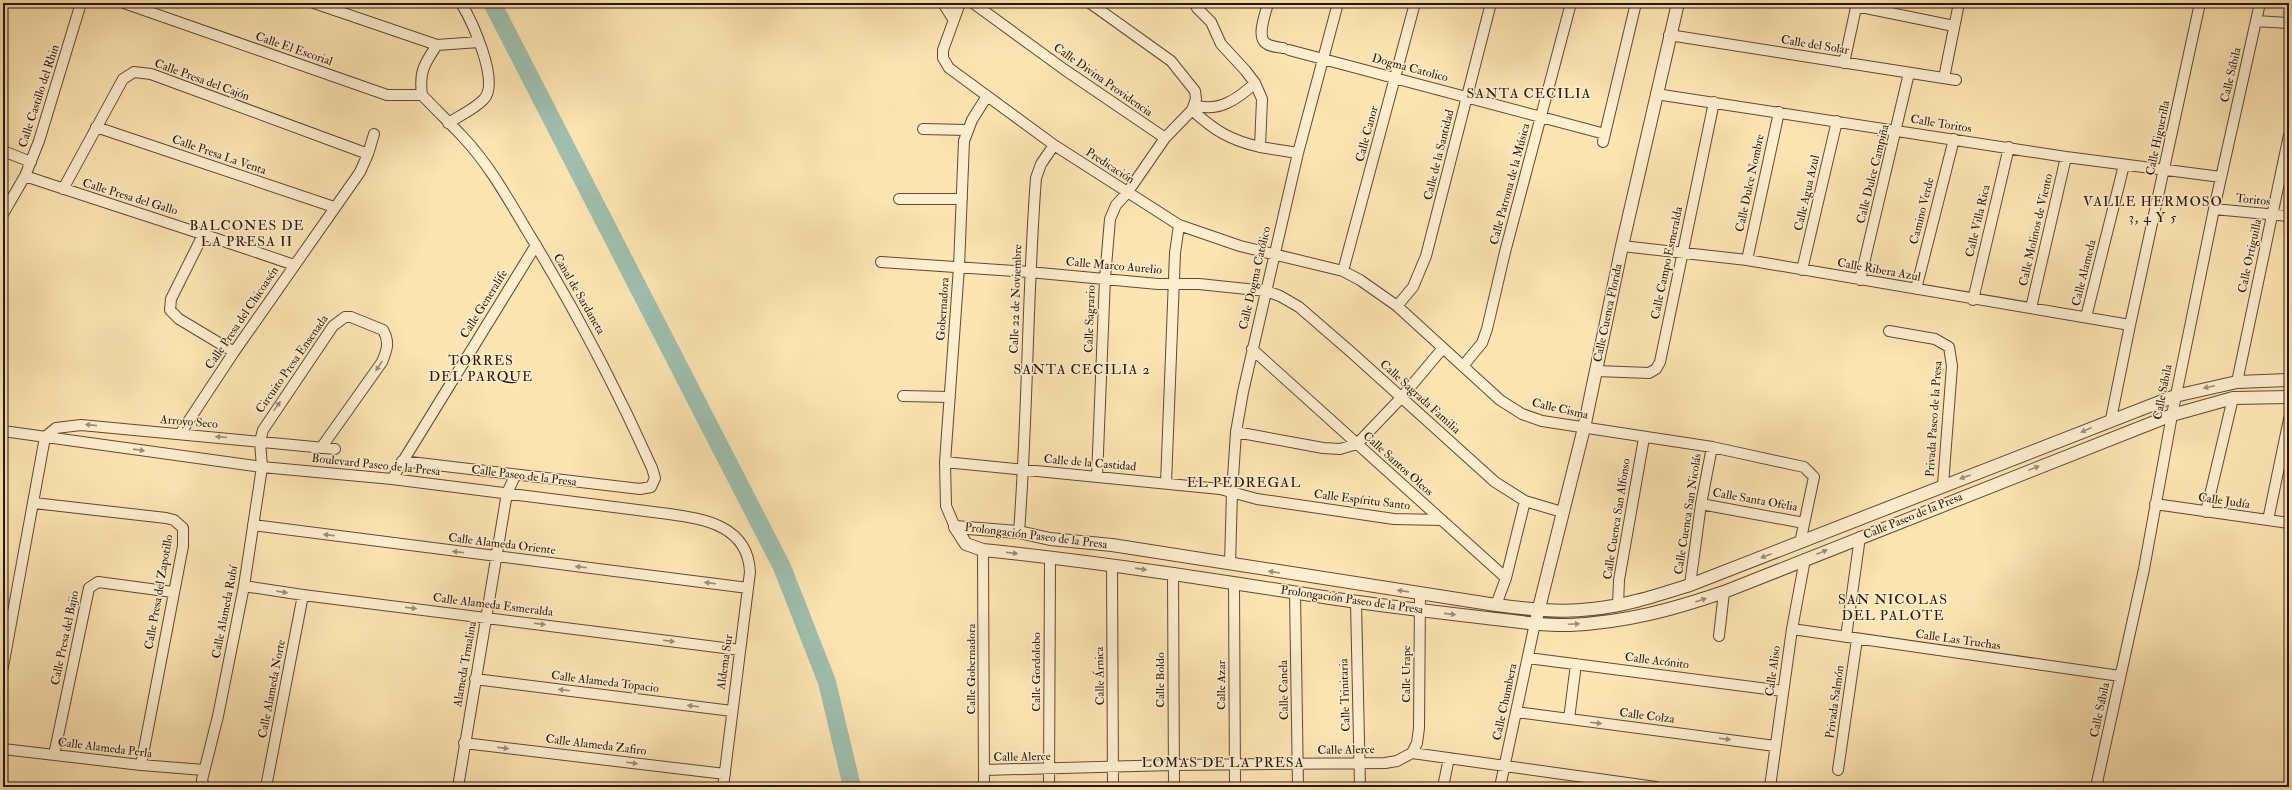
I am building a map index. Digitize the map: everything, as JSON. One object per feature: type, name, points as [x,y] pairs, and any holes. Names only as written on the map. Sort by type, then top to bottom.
[{"type":"street","name":"Calle Castillo del Rhin","points":[[4,210],[25,176],[39,141],[81,3]]},
{"type":"street","name":"Calle El Escorial","points":[[124,3],[387,95],[422,95]]},
{"type":"street","points":[[314,3],[437,45],[479,42]]},
{"type":"street","points":[[437,45],[424,64],[420,79],[422,95],[448,123],[484,99],[488,93],[490,83],[479,42],[461,3]]},
{"type":"street","points":[[942,3],[953,19]]},
{"type":"street","points":[[953,19],[960,3]]},
{"type":"street","name":"Calle Divina Providencia","points":[[973,3],[1059,66],[1165,138]]},
{"type":"street","points":[[1090,3],[1106,8],[1171,62],[1195,91],[1193,108],[1165,138],[1127,193]]},
{"type":"street","points":[[1195,3],[1197,8],[1210,22],[1222,44],[1254,83],[1262,99],[1260,147]]},
{"type":"street","name":"Dogma Catolico","points":[[1268,3],[1262,33],[1263,40],[1267,44],[1542,117],[1604,138],[1636,3]]},
{"type":"street","name":"Calle Dogma Católico","points":[[1230,564],[1232,492],[1236,432],[1252,349],[1298,153],[1338,3]]},
{"type":"street","name":"Calle Canor","points":[[1343,271],[1415,3]]},
{"type":"street","name":"Calle de la Santidad","points":[[1397,306],[1413,287],[1420,273],[1491,3]]},
{"type":"street","name":"Calle Patrona de la Música","points":[[1463,366],[1482,343],[1487,329],[1505,252],[1571,3]]},
{"type":"street","name":"Calle Cuenca Florida","points":[[1535,623],[1584,428],[1622,246],[1669,34],[1678,3]]},
{"type":"street","points":[[1944,78],[1959,3]]},
{"type":"street","name":"Calle Higuerilla","points":[[2111,420],[2130,325],[2165,170],[2200,3]]},
{"type":"street","name":"Calle Sábila","points":[[2096,787],[2144,569],[2175,396],[2214,209],[2260,3]]},
{"type":"street","points":[[1844,63],[1856,5],[1954,26]]},
{"type":"street","name":"Predicación","points":[[953,19],[943,50],[943,58],[949,68],[986,96],[1054,145],[1179,225],[1212,237],[1274,254]]},
{"type":"street","points":[[2256,21],[2289,23]]},
{"type":"street","name":"Calle del Solar","points":[[1669,34],[1956,80]]},
{"type":"street","name":"Calle Presa del Cajón","points":[[63,189],[123,79],[134,72],[142,72],[368,154]]},
{"type":"street","name":"Calle Dulce Campiña","points":[[1860,280],[1897,130],[1909,73]]},
{"type":"street","points":[[1193,108],[1205,109],[1215,107],[1237,98],[1254,83]]},
{"type":"street","name":"Calle Toritos","points":[[1656,94],[2009,147],[2066,157],[2221,177]]},
{"type":"street","name":"Gobernadora","points":[[955,527],[946,506],[945,462],[959,267],[964,142],[967,130],[986,96]]},
{"type":"street","name":"Calle Campo Esmeralda","points":[[1596,371],[1640,374],[1649,373],[1656,369],[1660,362],[1714,102]]},
{"type":"street","points":[[1193,108],[1217,131],[1236,142],[1298,153]]},
{"type":"street","name":"Calle Dulce Nombre","points":[[1747,260],[1779,112]]},
{"type":"street","name":"Calle Agua Azul","points":[[1802,270],[1837,121]]},
{"type":"street","name":"Canal de Sardaneta","points":[[448,123],[462,136],[502,189],[591,340],[638,434],[655,473],[654,483],[646,489]]},
{"type":"street","name":"Calle Presa La Venta","points":[[96,128],[334,207]]},
{"type":"street","points":[[923,129],[967,130]]},
{"type":"street","name":"Calle Presa del Chicoasén","points":[[180,434],[234,352],[334,207],[360,172],[368,154],[374,134]]},
{"type":"street","name":"Calle Ortiguilla","points":[[2237,382],[2289,135]]},
{"type":"street","name":"Camino Verde","points":[[1916,289],[1954,139]]},
{"type":"street","name":"Calle 22 de Noviembre","points":[[1018,532],[1023,471],[1029,272],[1036,178],[1040,164],[1054,145]]},
{"type":"street","name":"Calle Villa Rica","points":[[1973,300],[2009,147]]},
{"type":"street","points":[[3,151],[31,162]]},
{"type":"street","name":"Calle Molinos de Viento","points":[[2031,308],[2066,157]]},
{"type":"street","name":"Calle Alameda","points":[[2086,317],[2124,165]]},
{"type":"street","name":"Calle Presa del Gallo","points":[[25,176],[204,233],[294,265]]},
{"type":"street","name":"Calle Sagrario","points":[[1097,477],[1105,278],[1110,219],[1116,204],[1127,193]]},
{"type":"street","points":[[899,199],[962,199]]},
{"type":"street","name":"Toritos","points":[[2214,209],[2289,216]]},
{"type":"street","points":[[1166,483],[1174,283],[1179,225]]},
{"type":"street","points":[[204,233],[171,299],[170,310],[178,319],[234,352]]},
{"type":"street","name":"Calle Generalife","points":[[392,479],[536,245]]},
{"type":"street","name":"Calle Ribera Azul","points":[[1622,246],[1683,251],[1747,260],[1973,300],[2031,308],[2130,325]]},
{"type":"street","name":"Calle Cisma","points":[[1274,254],[1343,271],[1397,306],[1500,400],[1522,414],[1542,421],[1644,438],[1712,447],[1798,465],[1810,471],[1814,477],[1804,523]]},
{"type":"street","name":"Calle Marco Aurelio","points":[[881,262],[1105,278],[1158,284],[1199,284],[1266,291]]},
{"type":"street","name":"Calle Sagrada Familia","points":[[1266,291],[1288,299],[1299,307],[1495,482],[1511,494],[1526,501],[1562,512]]},
{"type":"street","name":"Circuito Presa Ensenada","points":[[260,441],[263,430],[270,417],[333,326],[345,317],[351,317],[383,330],[388,344],[386,353],[382,362],[321,448]]},
{"type":"street","name":"Privada Paseo de la Presa","points":[[1889,331],[1934,339],[1949,347],[1952,366],[1943,485]]},
{"type":"street","points":[[1236,432],[1323,448],[1340,449],[1357,444],[1401,398],[1443,348]]},
{"type":"street","name":"Calle Santos Oleos","points":[[1252,349],[1506,578]]},
{"type":"street","name":"Calle Paseo de la Presa","points":[[1539,609],[1591,609],[1618,605],[1690,585],[1800,543],[1943,485],[2065,440],[2111,420],[2175,396],[2237,382],[2289,380]]},
{"type":"street","points":[[902,396],[950,397]]},
{"type":"street","name":"Calle Paseo de la Presa","points":[[1535,623],[1580,624],[1646,616],[1672,610],[1724,592],[1950,501],[2172,415],[2233,398],[2289,397]]},
{"type":"street","points":[[2206,512],[2233,398]]},
{"type":"street","points":[[2268,520],[2289,419]]},
{"type":"street","name":"Arroyo Seco","points":[[45,437],[56,428],[82,424],[335,449]]},
{"type":"street","name":"Boulevard Paseo de la Presa","points":[[3,434],[45,437],[262,467],[392,479],[689,517],[724,527],[739,543]]},
{"type":"street","points":[[3,667],[45,437]]},
{"type":"street","name":"Calle Cuenca San Alfonso","points":[[1618,605],[1619,580],[1644,438]]},
{"type":"street","points":[[2014,476],[2016,465],[2052,449],[2065,440]]},
{"type":"street","name":"Calle Alameda Rubí","points":[[204,787],[202,780],[218,716],[244,586],[262,467],[260,441]]},
{"type":"street","name":"Calle Cuenca San Nicolás","points":[[1690,585],[1701,504],[1712,447]]},
{"type":"street","name":"Calle Paseo de la Presa","points":[[402,461],[515,476],[646,489]]},
{"type":"street","name":"Calle de la Castidad","points":[[945,462],[1023,471],[1166,483],[1232,492]]},
{"type":"street","points":[[1950,501],[1958,493],[1994,479],[1996,472],[1993,466]]},
{"type":"street","name":"Alameda Trmalina","points":[[458,787],[464,743],[507,493],[515,476]]},
{"type":"street","name":"Calle Espíritu Santo","points":[[1232,492],[1257,499],[1394,519],[1442,520]]},
{"type":"street","points":[[1496,606],[1506,578],[1526,501]]},
{"type":"street","name":"Calle Presa del Zapotillo","points":[[34,503],[174,520],[180,523],[184,535],[141,765]]},
{"type":"street","name":"Calle Santa Ofelia","points":[[1701,504],[1804,523]]},
{"type":"street","name":"Calle Judía","points":[[2155,504],[2289,523]]},
{"type":"street","points":[[1800,543],[1804,523]]},
{"type":"street","name":"Calle Alameda Oriente","points":[[253,525],[748,588]]},
{"type":"street","name":"Prolongación Paseo de la Presa","points":[[955,527],[1018,532],[1050,539],[1112,545],[1496,606],[1539,609]]},
{"type":"street","name":"Prolongación Paseo de la Presa","points":[[955,527],[966,544],[983,550],[1173,573],[1420,611],[1535,623]]},
{"type":"street","points":[[1846,637],[1860,537]]},
{"type":"street","name":"Aldema Sur","points":[[724,787],[748,588],[749,565],[739,543]]},
{"type":"street","name":"Calle Gobernadora","points":[[983,550],[984,787]]},
{"type":"street","name":"Calle Gordolobo","points":[[1049,787],[1050,557]]},
{"type":"street","name":"Calle Aliso","points":[[1770,787],[1792,629],[1805,559]]},
{"type":"street","name":"Calle Árnica","points":[[1112,565],[1114,787]]},
{"type":"street","name":"Calle Boldo","points":[[1173,573],[1174,787]]},
{"type":"street","name":"Calle Presa del Bajio","points":[[54,755],[86,594],[89,588],[98,582],[173,592]]},
{"type":"street","name":"Calle Azar","points":[[1234,583],[1235,787]]},
{"type":"street","name":"Calle Alameda Esmeralda","points":[[244,586],[303,596],[486,617],[740,650]]},
{"type":"street","name":"Calle Canela","points":[[1295,592],[1298,787]]},
{"type":"street","points":[[1719,636],[1724,592]]},
{"type":"street","name":"Calle Urape","points":[[1412,753],[1417,743],[1419,728],[1420,594]]},
{"type":"street","name":"Calle Alameda Norte","points":[[266,787],[303,596]]},
{"type":"street","name":"Calle Trinitaria","points":[[1356,602],[1360,787]]},
{"type":"street","name":"Calle Chumbera","points":[[1500,787],[1535,623]]},
{"type":"street","name":"Calle Las Truchas","points":[[1792,629],[2120,676]]},
{"type":"street","name":"Privada Salmón","points":[[1838,770],[1857,639]]},
{"type":"street","name":"Calle Acónito","points":[[1528,658],[1783,691]]},
{"type":"street","points":[[1569,719],[1576,664]]},
{"type":"street","name":"Calle Alameda Topacio","points":[[475,679],[732,711]]},
{"type":"street","name":"Calle Colza","points":[[1516,712],[1776,746]]},
{"type":"street","name":"Calle Alameda Zafiro","points":[[464,743],[725,774]]},
{"type":"street","name":"Calle Alameda Perla","points":[[3,749],[141,765],[204,770]]},
{"type":"street","points":[[1412,753],[1638,786],[1656,787]]},
{"type":"street","name":"Calle Alerce","points":[[984,770],[1397,761],[1412,753]]},
{"type":"street","points":[[1443,787],[1449,758]]},
{"type":"waterway","points":[[492,3],[782,567],[827,682],[852,787]]},
{"type":"district","name":"SANTA CECILIA","points":[[1529,93]]},
{"type":"district","name":"VALLE HERMOSO 3, 4 Y 5","points":[[2153,210]]},
{"type":"district","name":"BALCONES DE LA PRESA II","points":[[247,234]]},
{"type":"district","name":"TORRES DEL PARQUE","points":[[481,368]]},
{"type":"district","name":"SANTA CECILIA 2","points":[[1082,369]]},
{"type":"district","name":"EL PEDREGAL","points":[[1244,482]]},
{"type":"district","name":"SAN NICOLAS DEL PALOTE","points":[[1893,608]]},
{"type":"district","name":"LOMAS DE LA PRESA","points":[[1223,762]]}]
